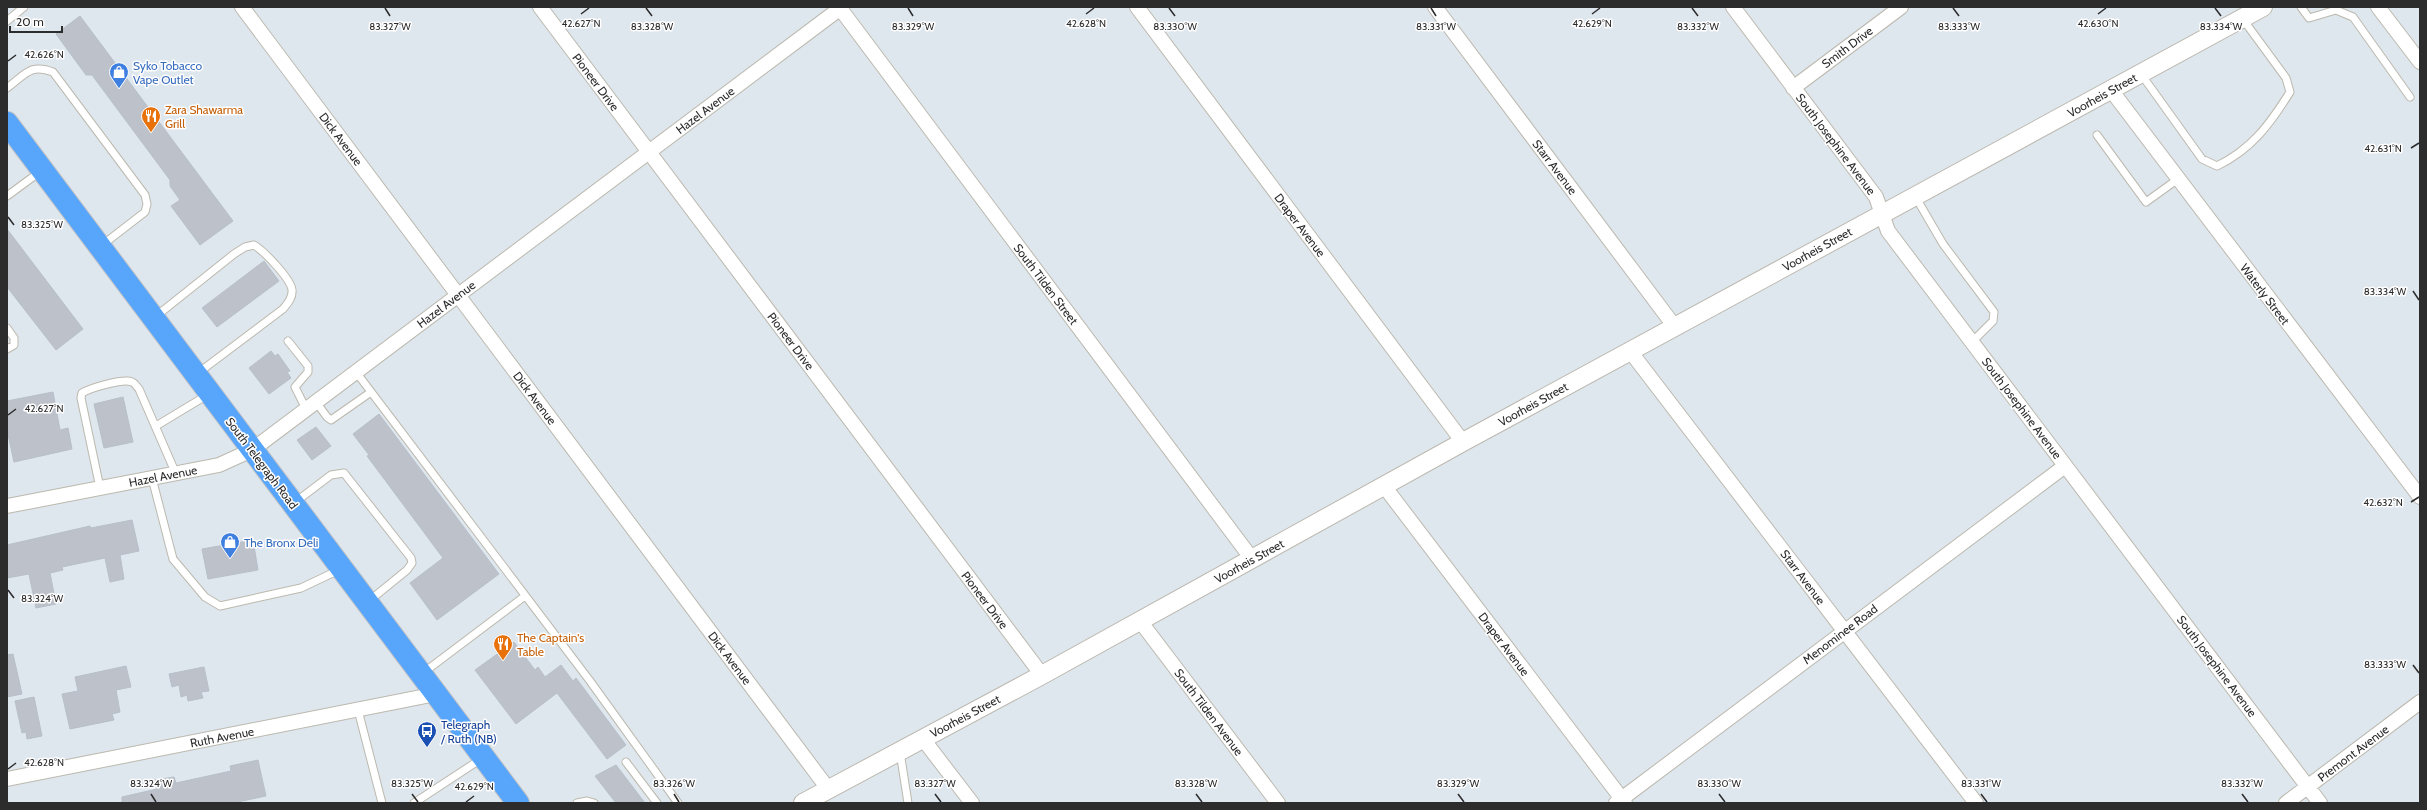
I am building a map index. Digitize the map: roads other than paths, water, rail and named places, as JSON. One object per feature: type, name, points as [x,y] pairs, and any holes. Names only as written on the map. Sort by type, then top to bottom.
[{"type":"highway","name":"South Telegraph Road","points":[[7,123],[518,803]]},
{"type":"street","name":"Dick Avenue","points":[[242,7],[829,790]]},
{"type":"street","name":"Pioneer Drive","points":[[540,7],[1042,675]]},
{"type":"street","name":"Hazel Avenue","points":[[7,506],[219,465],[252,450],[840,7]]},
{"type":"street","name":"South Tilden Street","points":[[840,7],[1252,559]]},
{"type":"street","name":"Draper Avenue","points":[[1137,7],[1463,442]]},
{"type":"street","name":"Starr Avenue","points":[[1435,7],[1675,327]]},
{"type":"street","name":"South Josephine Avenue","points":[[1733,7],[1876,197],[1888,230],[2320,803]]},
{"type":"street","name":"Smith Drive","points":[[1793,88],[1901,7]]},
{"type":"street","name":"Voorheis Street","points":[[803,803],[1042,675],[1463,442],[2263,7]]},
{"type":"street","points":[[2378,7],[2420,62]]},
{"type":"street","name":"Waterly Street","points":[[2111,90],[2420,497]]},
{"type":"street","name":"Starr Avenue","points":[[1630,351],[1976,803]]},
{"type":"street","name":"Menominee Road","points":[[1620,802],[2066,466]]},
{"type":"street","name":"Draper Avenue","points":[[1384,486],[1620,802]]},
{"type":"street","name":"South Tilden Avenue","points":[[1140,621],[1278,803]]},
{"type":"street","name":"Ruth Avenue","points":[[7,779],[436,694]]},
{"type":"street","name":"Premont Avenue","points":[[2286,803],[2420,702]]},
{"type":"street","points":[[923,739],[972,803]]},
{"type":"lane","points":[[7,21],[24,7]]},
{"type":"lane","points":[[2301,7],[2309,18],[2336,10],[2353,17],[2410,97]]},
{"type":"lane","points":[[2141,74],[2202,159],[2217,166],[2234,158],[2269,126],[2290,92],[2286,78],[2242,18]]},
{"type":"lane","points":[[7,88],[32,69],[41,68],[53,72],[144,195],[147,204],[145,212],[100,246]]},
{"type":"lane","points":[[2097,135],[2146,202],[2178,179]]},
{"type":"lane","points":[[7,196],[42,170]]},
{"type":"lane","points":[[1915,196],[1942,244],[1994,312],[1993,321],[1972,342]]},
{"type":"lane","points":[[154,318],[234,254],[245,247],[254,245],[263,251],[290,285],[291,299],[283,309],[196,375]]},
{"type":"lane","points":[[7,328],[14,338],[14,345],[7,349]]},
{"type":"lane","points":[[288,341],[308,366],[308,372],[295,387],[311,406],[331,420],[371,392]]},
{"type":"lane","points":[[356,372],[525,596],[678,803]]},
{"type":"lane","points":[[100,488],[81,398],[82,393],[88,389],[126,381],[133,382],[139,389],[176,474]]},
{"type":"lane","points":[[156,426],[210,394]]},
{"type":"lane","points":[[293,504],[331,475],[344,472],[412,558],[412,563],[407,570],[367,603]]},
{"type":"lane","points":[[152,478],[173,559],[205,597],[220,606],[301,588],[341,568]]},
{"type":"lane","points":[[421,674],[525,596]]},
{"type":"lane","points":[[358,710],[382,803]]},
{"type":"lane","points":[[900,752],[908,803]]},
{"type":"lane","points":[[414,803],[483,757]]},
{"type":"lane","points":[[626,762],[657,803]]},
{"type":"lane","points":[[577,803],[587,801],[594,803]]},
{"type":"place","name":"Syko Tobacco Vape Outlet","points":[[119,89]]},
{"type":"place","name":"Zara Shawarma Grill","points":[[151,133]]},
{"type":"place","name":"The Bronx Deli","points":[[230,559]]},
{"type":"place","name":"The Captain's Table","points":[[503,661]]},
{"type":"place","name":"Telegraph / Ruth (NB)","points":[[427,748]]}]
